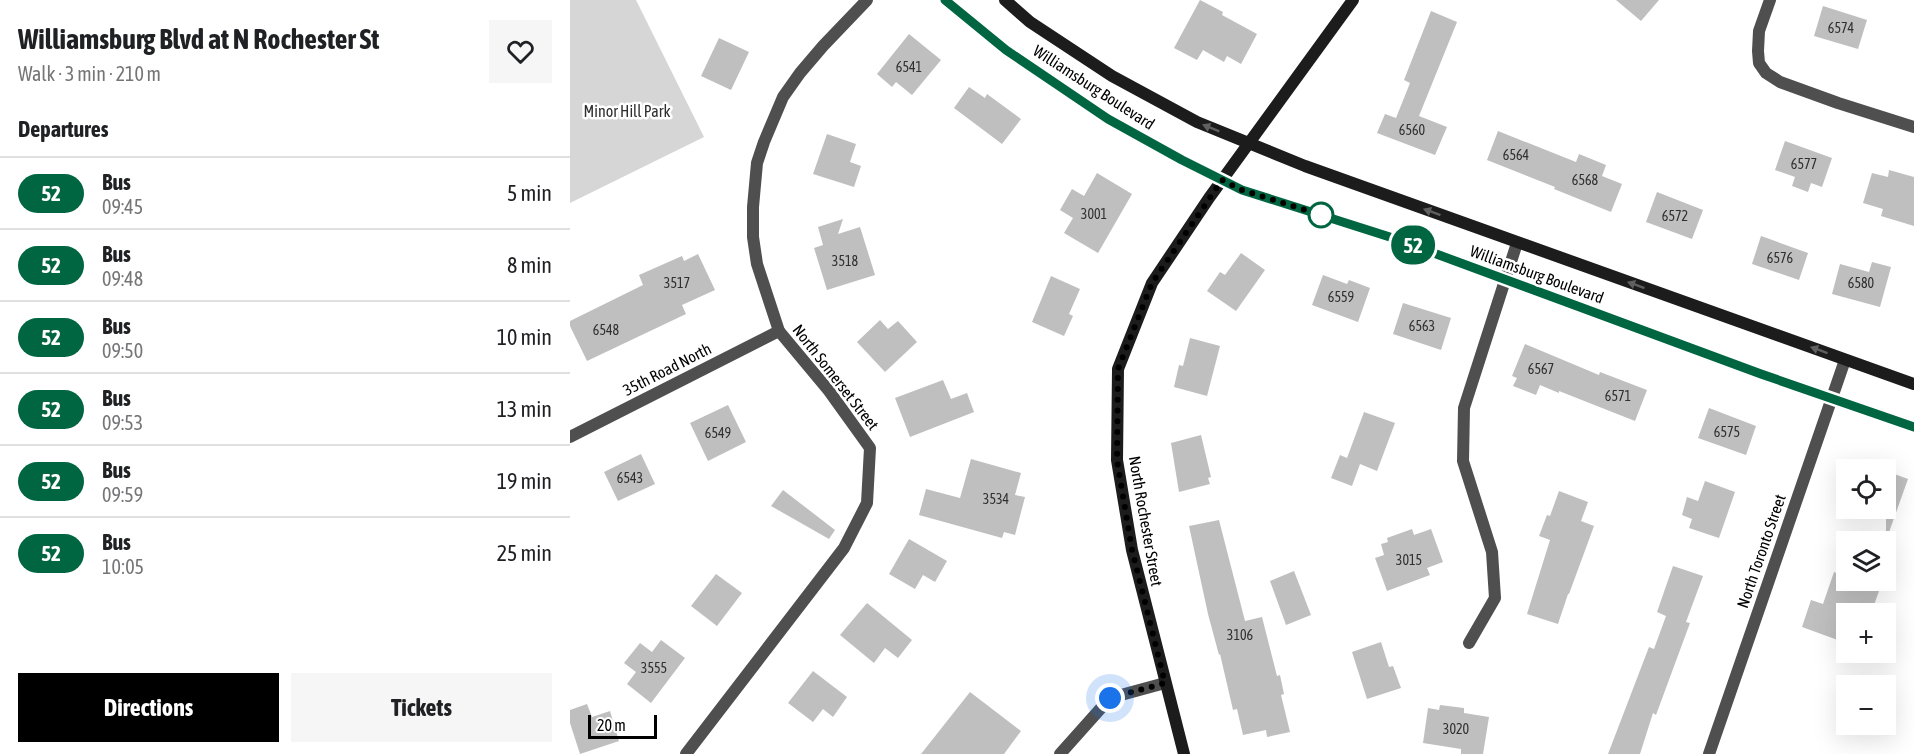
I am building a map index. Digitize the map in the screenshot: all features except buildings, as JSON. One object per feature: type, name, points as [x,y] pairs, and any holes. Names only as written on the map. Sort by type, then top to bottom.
[{"type":"main road","name":"Williamsburg Boulevard","points":[[945,0],[1006,50],[1108,119],[1242,190],[1393,238],[1914,427]]},
{"type":"main road","name":"Williamsburg Boulevard","points":[[1005,0],[1030,22],[1112,76],[1197,122],[1305,166],[1914,384]]},
{"type":"main road","name":"North Rochester Street","points":[[1184,754],[1132,550],[1117,460],[1118,369],[1152,283],[1222,180],[1353,0]]},
{"type":"street","name":"North Somerset Street","points":[[686,754],[844,549],[867,503],[870,448],[829,391],[779,331],[760,273],[753,237],[753,207],[757,163],[780,105],[800,73],[867,0]]},
{"type":"street","points":[[1770,0],[1759,31],[1759,63],[1766,73],[1780,82],[1838,104],[1914,127]]},
{"type":"street","points":[[1469,643],[1495,598],[1492,552],[1463,461],[1464,408],[1518,243]]},
{"type":"street","name":"35th Road North","points":[[570,437],[779,331]]},
{"type":"street","name":"North Toronto Street","points":[[1709,754],[1845,360]]},
{"type":"street","points":[[1060,754],[1110,698],[1165,683]]},
{"type":"green space","name":"Minor Hill Park","points":[[570,0],[636,0],[704,137],[570,203]]},
{"type":"bus line","name":"52","points":[[945,0],[1006,50],[1108,119],[1242,190],[1393,238],[1761,374],[1914,427]]},
{"type":"route","points":[[1110,698],[1165,683],[1132,550],[1117,460],[1118,369],[1152,283],[1222,180],[1242,190],[1328,217],[1321,215]]}]
